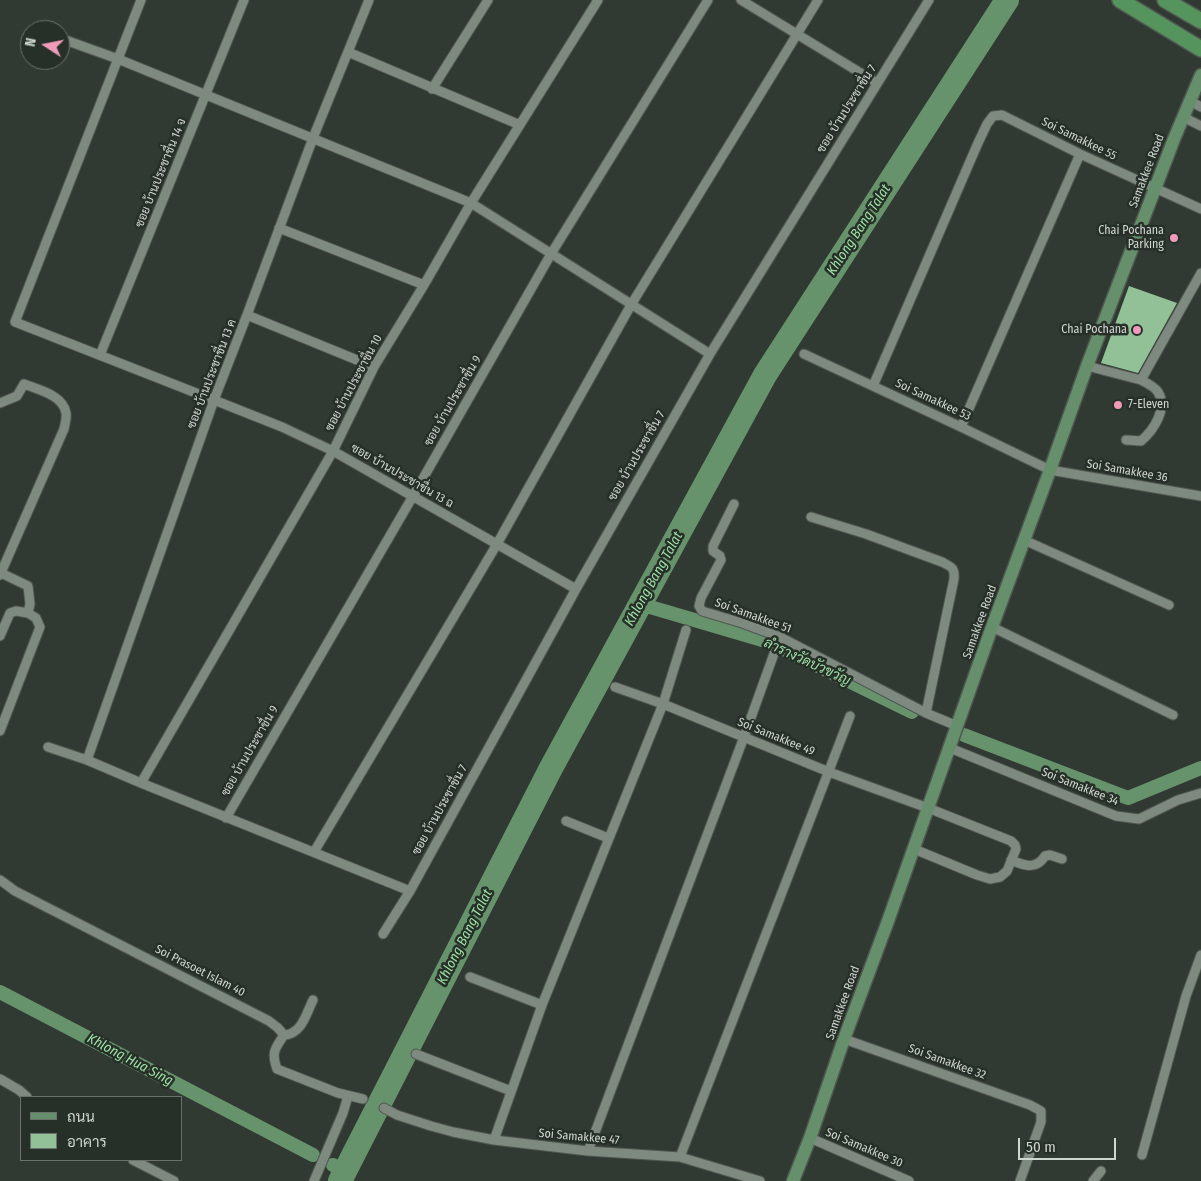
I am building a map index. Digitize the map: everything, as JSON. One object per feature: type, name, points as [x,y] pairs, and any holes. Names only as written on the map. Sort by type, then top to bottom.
[{"type":"highway","points":[[1120,0],[1201,49]]},
{"type":"highway","points":[[1165,0],[1201,22]]},
{"type":"main road","name":"Samakkee Road","points":[[793,1181],[1087,366],[1183,117],[1195,104],[1201,75]]},
{"type":"street","points":[[118,59],[142,0]]},
{"type":"street","name":"ซอย บ้านประชาชื่น 14 จ","points":[[100,355],[244,0]]},
{"type":"street","name":"ซอย บ้านประชาชื่น 13 ค","points":[[87,760],[214,400],[313,138],[369,0]]},
{"type":"street","points":[[432,89],[488,0]]},
{"type":"street","name":"ซอย บ้านประชาชื่น 10","points":[[140,784],[333,451],[374,367],[471,203],[598,0]]},
{"type":"street","name":"ซอย บ้านประชาชื่น 9","points":[[226,818],[550,254],[708,0]]},
{"type":"street","points":[[741,0],[877,84]]},
{"type":"street","points":[[314,852],[497,544],[632,305],[818,0]]},
{"type":"street","name":"ซอย บ้านประชาชื่น 7","points":[[383,934],[410,891],[576,589],[710,354],[929,0]]},
{"type":"street","points":[[70,42],[118,59],[471,203],[710,354]]},
{"type":"street","points":[[348,52],[520,125]]},
{"type":"street","name":"ซอย บ้านประชาชื่น 13 ฉ","points":[[118,59],[15,322],[214,400],[333,451],[576,589]]},
{"type":"street","name":"Soi Samakkee 55","points":[[873,386],[978,143],[993,116],[1002,115],[1080,154],[1201,209]]},
{"type":"street","points":[[1183,117],[1201,126]]},
{"type":"street","points":[[961,427],[1080,154]]},
{"type":"street","points":[[279,228],[424,285]]},
{"type":"street","points":[[1142,380],[1201,273]]},
{"type":"street","points":[[247,315],[374,367]]},
{"type":"street","name":"Soi Samakkee 53","points":[[804,354],[1050,470]]},
{"type":"street","points":[[1087,366],[1142,380],[1157,390],[1161,398],[1160,414],[1155,427],[1141,441],[1126,440]]},
{"type":"street","points":[[0,403],[17,396],[24,384],[52,395],[62,405],[66,414],[64,429],[0,574],[28,586],[30,604],[28,613]]},
{"type":"street","name":"Soi Samakkee 36","points":[[1050,470],[1201,496]]},
{"type":"street","name":"Soi Samakkee 51","points":[[734,504],[713,546],[713,551],[720,556],[721,560],[701,598],[699,606],[702,611],[742,623],[779,638],[926,713],[957,726]]},
{"type":"street","points":[[811,518],[866,534],[952,567],[954,578],[926,713]]},
{"type":"street","points":[[1024,540],[1169,605]]},
{"type":"street","points":[[0,636],[10,613],[16,611],[28,613],[36,618],[40,627],[0,731]]},
{"type":"street","points":[[992,627],[1174,715]]},
{"type":"street","points":[[494,1140],[542,1005],[663,704],[686,630]]},
{"type":"street","points":[[588,1151],[744,737],[779,638]]},
{"type":"street","name":"Soi Samakkee 49","points":[[615,687],[663,704],[829,772],[1011,841],[1016,849],[1011,860]]},
{"type":"street","points":[[680,1157],[850,716]]},
{"type":"street","points":[[48,747],[87,760],[140,784],[410,891]]},
{"type":"street","name":"Soi Samakkee 34","points":[[950,748],[1116,816],[1139,819],[1178,800],[1201,793]]},
{"type":"street","points":[[566,821],[608,838]]},
{"type":"street","points":[[914,849],[990,879],[1000,877],[1007,871],[1011,860],[1033,866],[1041,862],[1045,856],[1050,855],[1062,859]]},
{"type":"street","name":"Soi Prasoet Islam 40","points":[[0,880],[15,891],[270,1021],[284,1035]]},
{"type":"street","points":[[1142,1155],[1186,996],[1201,954]]},
{"type":"street","points":[[470,977],[542,1005]]},
{"type":"street","points":[[313,1000],[298,1030],[284,1035],[274,1052],[277,1069],[338,1093],[363,1099]]},
{"type":"street","name":"Soi Samakkee 32","points":[[844,1038],[1030,1105],[1041,1111],[1041,1122],[1020,1181]]},
{"type":"street","points":[[416,1054],[511,1091]]},
{"type":"street","points":[[0,1079],[27,1096]]},
{"type":"street","points":[[314,1181],[340,1121],[348,1096]]},
{"type":"street","name":"Soi Samakkee 47","points":[[384,1108],[397,1115],[453,1132],[494,1140],[588,1151],[680,1157],[760,1181]]},
{"type":"street","name":"Soi Samakkee 30","points":[[810,1138],[908,1181]]},
{"type":"street","points":[[135,1161],[174,1181]]},
{"type":"street","points":[[1093,1181],[1101,1170]]},
{"type":"building","name":"Chai Pochana","points":[[1129,286],[1177,303],[1138,373],[1101,363]]},
{"type":"waterway","name":"Khlong Bang Talat","points":[[340,1181],[551,768],[765,375],[1007,0]]},
{"type":"waterway","name":"ลำรางวัดบัวขวัญ","points":[[640,604],[769,642],[912,712]]},
{"type":"waterway","name":"ลำรางวัดบัวขวัญ","points":[[964,735],[1128,798],[1201,768]]},
{"type":"waterway","name":"Khlong Hua Sing","points":[[0,992],[313,1155]]},
{"type":"waterway","name":"Khlong Hua Sing","points":[[333,1165],[345,1171]]},
{"type":"place","name":"Chai Pochana Parking","points":[[1174,238]]},
{"type":"place","name":"Chai Pochana","points":[[1137,330]]},
{"type":"place","name":"7-Eleven","points":[[1118,405]]}]
